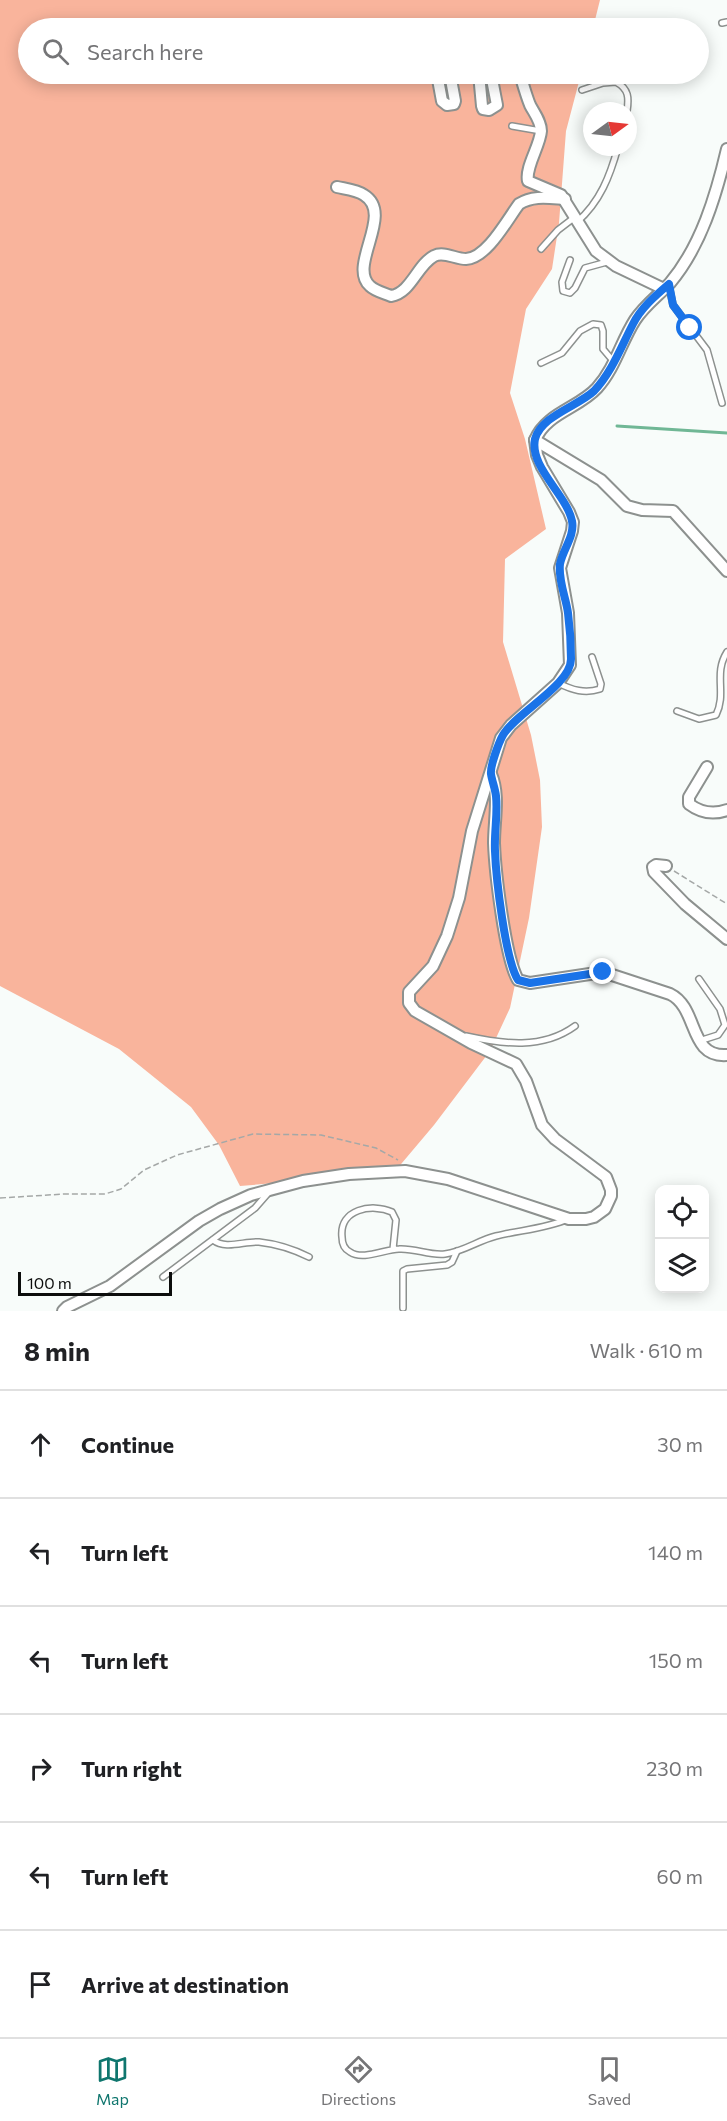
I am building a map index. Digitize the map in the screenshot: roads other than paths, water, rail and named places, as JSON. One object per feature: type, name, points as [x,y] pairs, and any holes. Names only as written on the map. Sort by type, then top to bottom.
[{"type":"street","points":[[439,84],[442,101],[447,105],[455,102],[452,84]]},
{"type":"street","points":[[480,84],[483,109],[489,110],[496,105],[493,84]]},
{"type":"street","points":[[523,84],[541,131],[527,175],[528,181],[557,193],[565,199],[596,251],[609,261],[666,286]]},
{"type":"street","points":[[63,1311],[121,1279],[199,1221],[234,1202],[272,1188],[327,1177],[405,1171],[448,1179],[569,1219],[586,1220],[605,1209],[611,1196],[606,1177],[555,1139],[542,1125],[526,1081],[516,1064],[415,1011],[411,1007],[408,995],[433,966],[447,936],[459,898],[472,831],[497,749],[506,731],[558,683],[568,669],[571,659],[568,613],[560,568],[573,522],[542,467],[535,448],[535,440],[546,423],[596,388],[614,362],[644,307],[666,286],[704,224],[719,185],[727,150]]},
{"type":"street","points":[[338,187],[362,193],[367,196],[374,207],[375,215],[364,278],[371,287],[391,296],[400,293],[432,257],[441,254],[465,259],[482,253],[519,204],[524,201],[539,198],[565,199]]},
{"type":"street","points":[[535,440],[601,480],[627,506],[642,510],[673,511],[727,571]]},
{"type":"street","points":[[708,767],[691,791],[689,804],[706,813],[727,810]]},
{"type":"street","points":[[490,773],[496,797],[495,850],[499,891],[512,966],[518,980],[530,983],[596,972],[609,973],[676,997],[685,1007],[698,1041],[705,1049],[715,1054],[727,1055]]},
{"type":"street","points":[[666,866],[656,865],[653,867],[654,872],[685,904],[727,939]]},
{"type":"lane","points":[[582,90],[600,84]]},
{"type":"lane","points":[[618,84],[627,91],[628,102]]},
{"type":"lane","points":[[512,126],[541,131]]},
{"type":"lane","points":[[542,249],[558,231],[593,206],[611,171],[615,156]]},
{"type":"lane","points":[[570,260],[562,286],[563,291],[570,293],[585,268],[609,261]]},
{"type":"lane","points":[[666,286],[673,305],[707,350],[722,403]]},
{"type":"lane","points":[[541,363],[562,353],[580,331],[587,325],[593,324],[601,326],[603,349],[614,362]]},
{"type":"lane","points":[[677,711],[699,718],[716,715],[720,700],[720,662],[727,652]]},
{"type":"lane","points":[[558,683],[577,691],[590,692],[600,689],[601,684],[592,657]]},
{"type":"lane","points":[[698,1041],[718,1035],[724,1025],[720,1009],[699,979]]},
{"type":"lane","points":[[455,1034],[497,1042],[519,1043],[548,1040],[574,1026]]},
{"type":"lane","points":[[163,1277],[255,1208],[272,1188]]},
{"type":"lane","points":[[393,1249],[396,1220],[392,1212],[364,1209],[346,1218],[341,1233],[342,1240],[351,1253],[360,1256],[393,1249],[436,1254],[457,1251],[497,1236],[569,1219]]},
{"type":"lane","points":[[213,1240],[217,1244],[226,1245],[248,1242],[268,1244],[294,1250],[309,1257]]},
{"type":"lane","points":[[403,1308],[403,1271],[447,1265],[452,1262],[457,1251]]},
{"type":"waterway","points":[[617,426],[727,433]]}]
